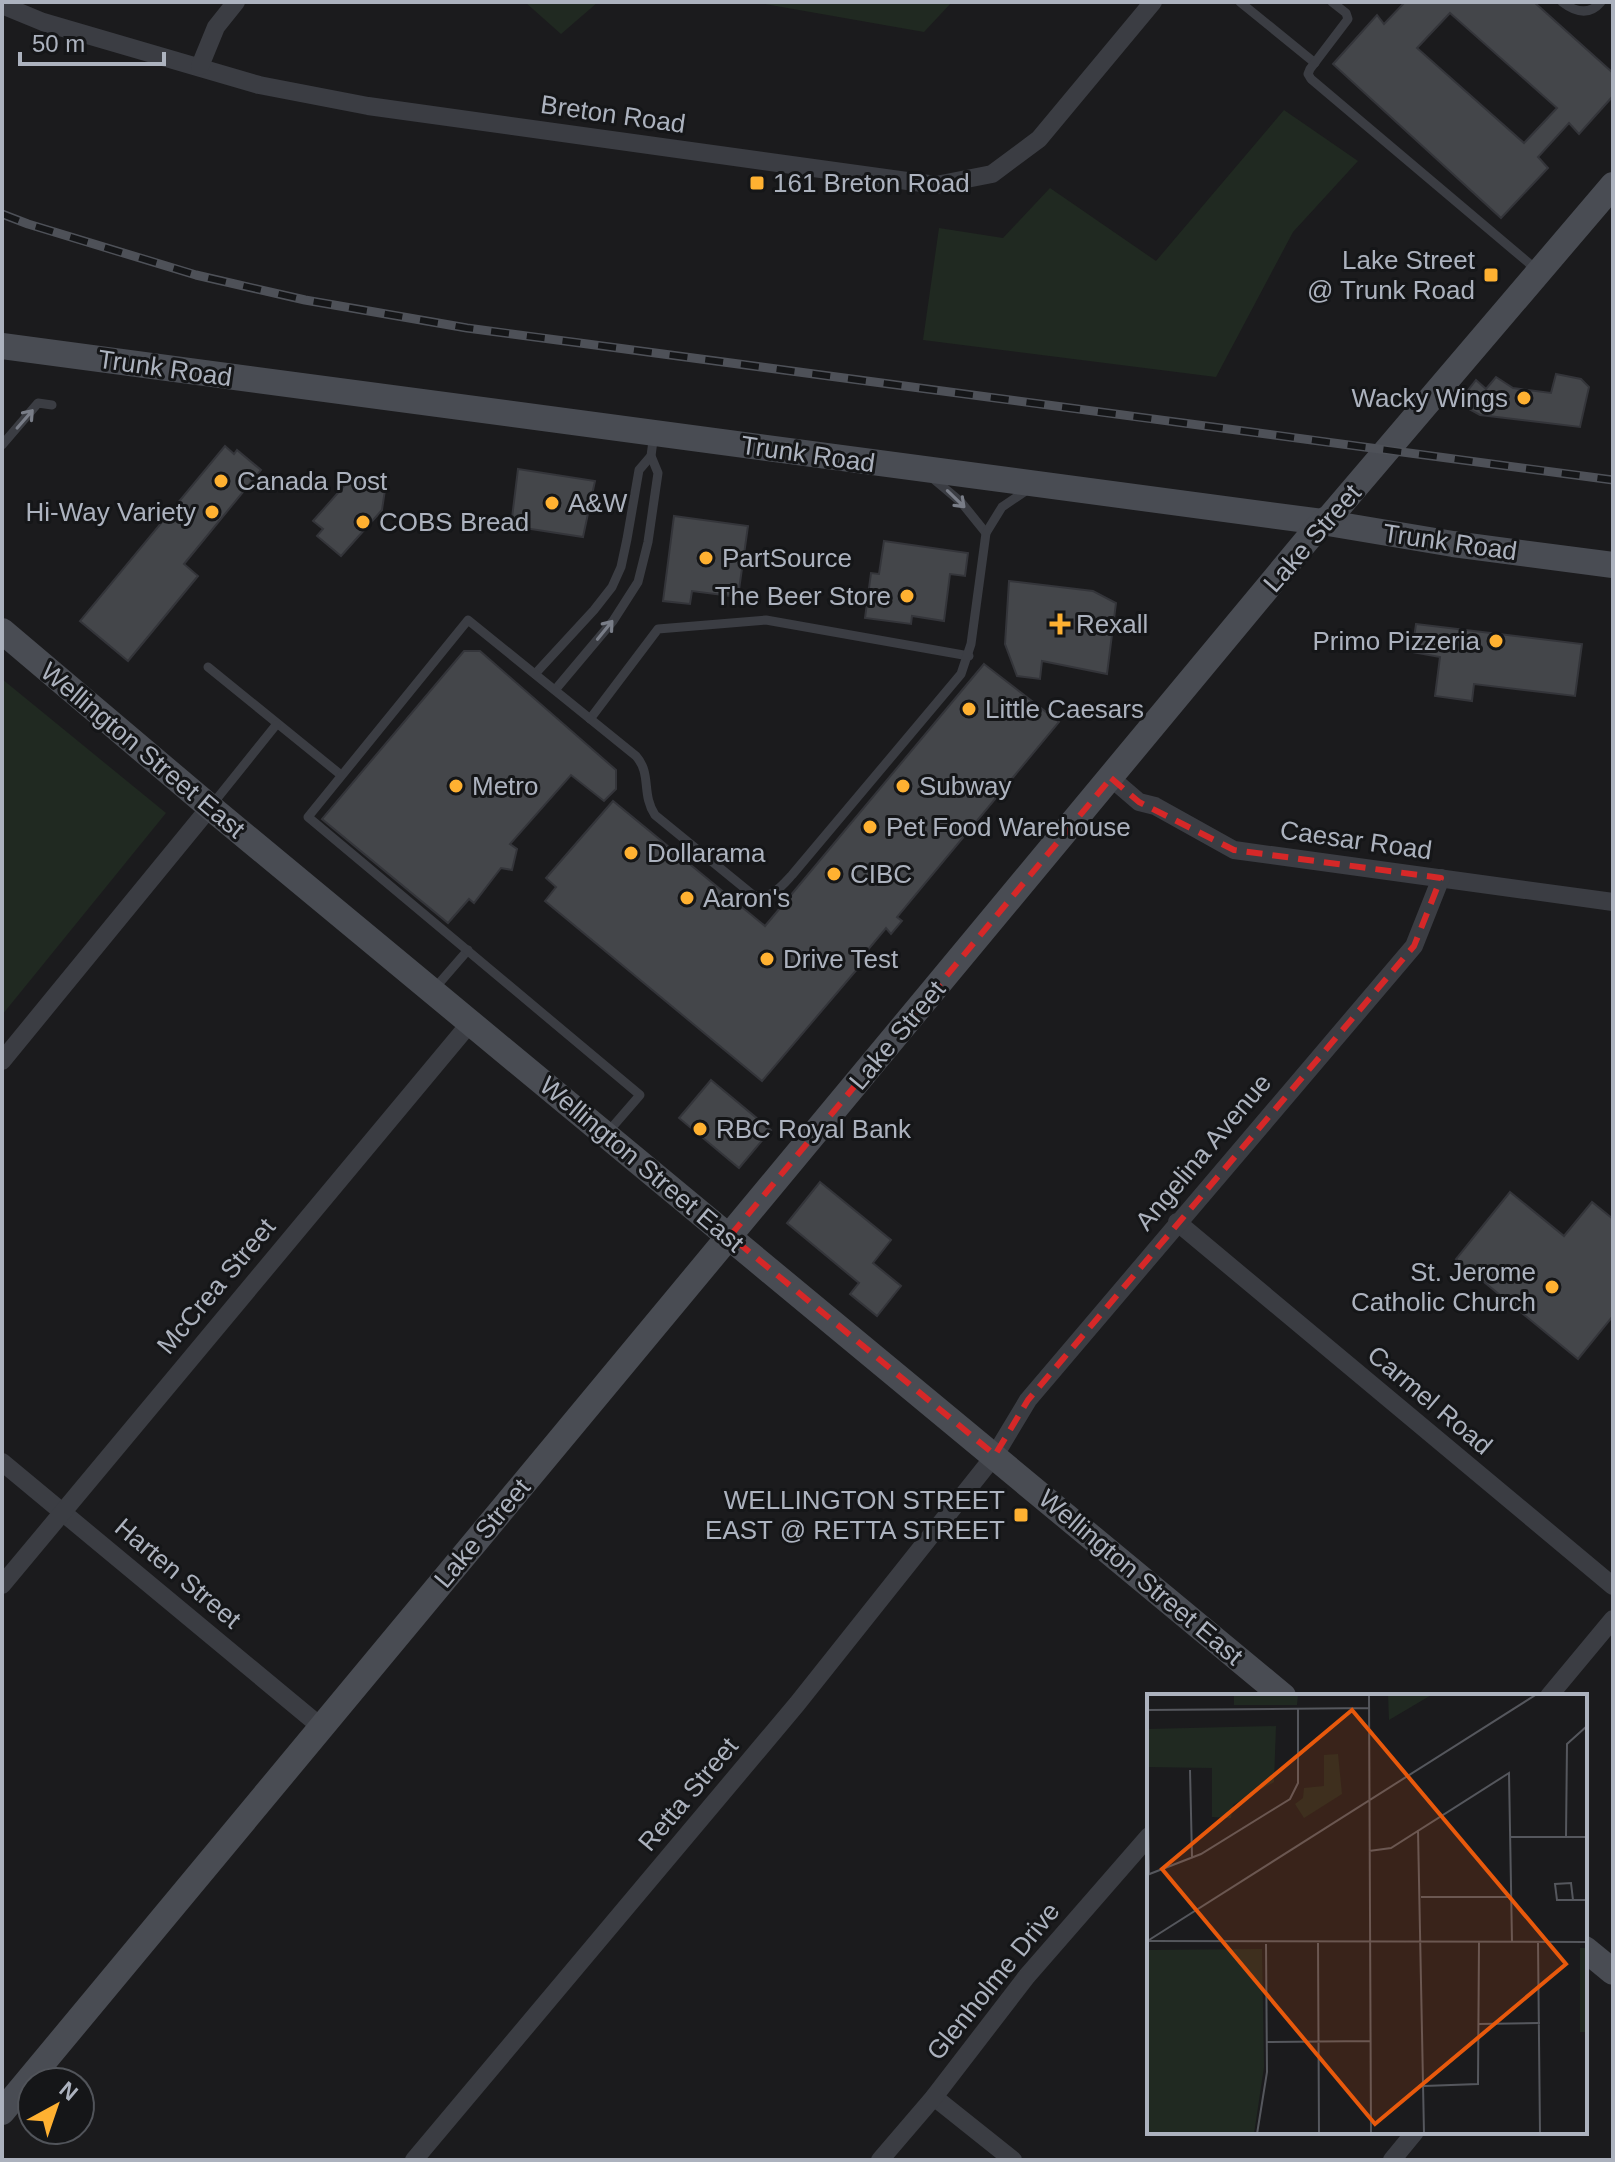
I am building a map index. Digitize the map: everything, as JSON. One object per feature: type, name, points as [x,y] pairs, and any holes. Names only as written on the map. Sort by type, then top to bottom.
[{"type":"main road","name":"Lake Street","points":[[2,2112],[1322,522],[1330,517],[1613,185]]},
{"type":"main road","name":"Trunk Road","points":[[2,346],[653,444],[922,469],[1322,522],[1453,544],[1613,565]]},
{"type":"main road","name":"Wellington Street East","points":[[2,631],[210,807],[995,1455],[1277,1694]]},
{"type":"main road","points":[[1587,1951],[1613,1972]]},
{"type":"street","points":[[200,66],[216,27],[236,2]]},
{"type":"street","name":"Breton Road","points":[[2,5],[43,22],[259,85],[368,106],[936,185],[992,174],[1039,139],[1153,2]]},
{"type":"street","name":"Caesar Road","points":[[1111,778],[1139,802],[1155,806],[1234,850],[1613,902]]},
{"type":"street","points":[[2,1061],[210,807]]},
{"type":"street","name":"Angelina Avenue","points":[[995,1455],[1028,1400],[1414,946],[1441,878]]},
{"type":"street","name":"McCrea Street","points":[[2,1585],[471,1022]]},
{"type":"street","name":"Carmel Road","points":[[1177,1222],[1613,1586]]},
{"type":"street","name":"Retta Street","points":[[414,2160],[797,1704],[995,1455]]},
{"type":"street","name":"Harten Street","points":[[2,1462],[320,1726]]},
{"type":"street","points":[[1551,1694],[1613,1619]]},
{"type":"street","name":"Glenholme Drive","points":[[880,2160],[934,2097],[1027,1976],[1147,1838]]},
{"type":"street","points":[[934,2097],[1013,2160]]},
{"type":"street","points":[[1392,2160],[1413,2134]]},
{"type":"lane","points":[[1240,2],[1315,63]]},
{"type":"lane","points":[[1332,2],[1346,13],[1348,19],[1308,74],[1311,79],[1540,273]]},
{"type":"lane","points":[[1562,2],[1573,11],[1586,11],[1601,2]]},
{"type":"lane","points":[[2,445],[38,403],[52,405]]},
{"type":"lane","points":[[535,674],[612,587],[621,567],[639,470],[653,444]]},
{"type":"lane","points":[[555,690],[613,621],[638,582],[648,542],[658,473],[653,444]]},
{"type":"lane","points":[[922,469],[961,502],[986,533]]},
{"type":"lane","points":[[607,1134],[640,1095],[308,817],[468,620],[643,764],[647,804],[655,815],[753,895],[761,897],[778,890],[961,674],[969,656],[986,533],[1002,507],[1036,484]]},
{"type":"lane","points":[[590,719],[658,629],[766,620],[969,656]]},
{"type":"lane","points":[[208,667],[341,775]]},
{"type":"lane","points":[[210,807],[276,725]]},
{"type":"lane","points":[[433,991],[468,950]]},
{"type":"highlighted area","points":[[1111,778],[1139,802],[1234,850],[1441,878],[1414,946],[1028,1400],[995,1455],[730,1236]]},
{"type":"shaded area","points":[[525,2],[598,2],[561,34]]},
{"type":"shaded area","points":[[754,2],[952,2],[924,32]]},
{"type":"shaded area","points":[[1284,110],[1358,161],[1293,232],[1216,377],[923,340],[939,228],[1003,238],[1050,188],[1156,261]]},
{"type":"shaded area","points":[[2,679],[166,813],[2,1015]]},
{"type":"building","points":[[1405,2],[1534,2],[1613,73],[1613,96],[1579,134],[1569,123],[1538,157],[1548,168],[1501,218],[1333,64],[1377,15],[1384,24]],"holes":[[[1450,13],[1557,108],[1524,143],[1417,48]]]},
{"type":"building","name":"Wacky Wings","points":[[1556,374],[1581,379],[1589,387],[1580,427],[1480,415],[1458,403],[1476,380],[1486,389],[1496,377],[1513,388],[1551,393]]},
{"type":"building","points":[[225,446],[234,454],[237,450],[261,470],[184,564],[198,576],[128,661],[80,621]]},
{"type":"building","name":"A&W","points":[[518,469],[595,481],[583,537],[511,526]]},
{"type":"building","points":[[352,477],[386,483],[382,510],[341,556],[317,536],[323,529],[313,521]]},
{"type":"building","name":"PartSource","points":[[674,516],[748,526],[738,597],[692,591],[690,604],[663,601]]},
{"type":"building","name":"The Beer Store","points":[[884,541],[968,553],[965,576],[950,574],[944,621],[912,616],[911,624],[865,618],[871,573],[879,574]]},
{"type":"building","name":"Rexall","points":[[1009,581],[1093,591],[1116,603],[1107,674],[1042,661],[1040,679],[1017,676],[1005,644]]},
{"type":"building","points":[[1416,624],[1582,644],[1575,696],[1474,684],[1472,701],[1435,696],[1440,657],[1412,652]]},
{"type":"building","points":[[464,651],[480,651],[616,770],[616,789],[604,801],[571,775],[510,844],[517,849],[512,870],[501,868],[474,903],[469,899],[448,923],[322,819]]},
{"type":"building","points":[[984,664],[1059,722],[897,917],[902,921],[891,934],[886,928],[856,964],[859,967],[762,1081],[545,901],[556,887],[546,878],[613,801],[765,926]]},
{"type":"building","points":[[711,1080],[771,1130],[739,1168],[679,1118]]},
{"type":"building","points":[[820,1182],[891,1240],[873,1263],[901,1286],[877,1316],[850,1294],[859,1283],[787,1223]]},
{"type":"building","name":"St. Jerome Catholic Church","points":[[1510,1192],[1564,1236],[1592,1202],[1613,1219],[1613,1316],[1578,1359],[1456,1259]]},
{"type":"railway","points":[[2,214],[196,275],[305,300],[467,328],[1613,480]]},
{"type":"place","name":"161 Breton Road","points":[[757,183]]},
{"type":"place","name":"Lake Street @ Trunk Road","points":[[1491,275]]},
{"type":"place","name":"Wacky Wings","points":[[1524,398]]},
{"type":"place","name":"Canada Post","points":[[221,481]]},
{"type":"place","name":"A&W","points":[[552,503]]},
{"type":"place","name":"Hi-Way Variety","points":[[212,512]]},
{"type":"place","name":"COBS Bread","points":[[363,522]]},
{"type":"place","name":"PartSource","points":[[706,558]]},
{"type":"place","name":"The Beer Store","points":[[907,596]]},
{"type":"place","name":"Rexall","points":[[1060,624]]},
{"type":"place","name":"Primo Pizzeria","points":[[1496,641]]},
{"type":"place","name":"Little Caesars","points":[[969,709]]},
{"type":"place","name":"Metro","points":[[456,786]]},
{"type":"place","name":"Subway","points":[[903,786]]},
{"type":"place","name":"Pet Food Warehouse","points":[[870,827]]},
{"type":"place","name":"Dollarama","points":[[631,853]]},
{"type":"place","name":"CIBC","points":[[834,874]]},
{"type":"place","name":"Aaron's","points":[[687,898]]},
{"type":"place","name":"Drive Test","points":[[767,959]]},
{"type":"place","name":"RBC Royal Bank","points":[[700,1129]]},
{"type":"place","name":"St. Jerome Catholic Church","points":[[1552,1287]]},
{"type":"place","name":"WELLINGTON STREET EAST @ RETTA STREET","points":[[1021,1515]]}]
